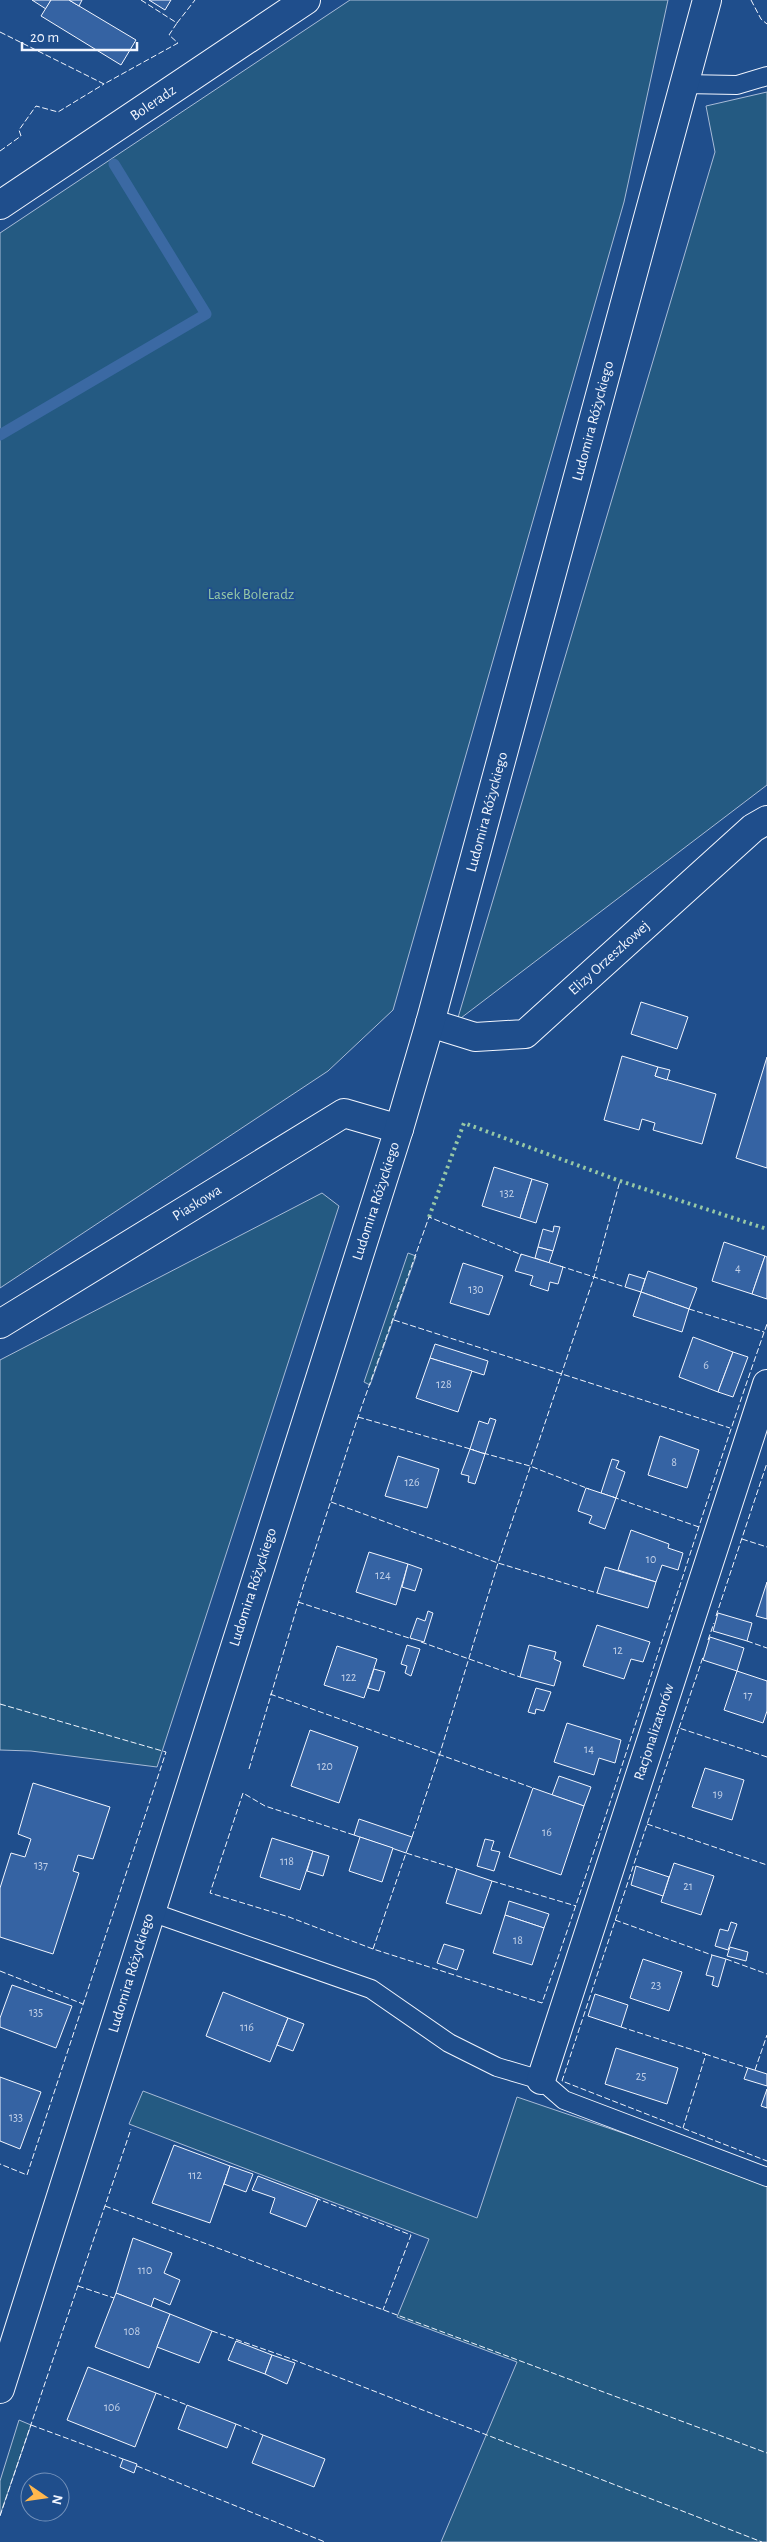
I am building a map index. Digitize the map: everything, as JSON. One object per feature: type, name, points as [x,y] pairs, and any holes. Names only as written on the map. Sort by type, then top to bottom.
[{"type":"street","name":"Boleradz","points":[[0,205],[306,0]]},
{"type":"street","name":"Ludomira Różyckiego","points":[[0,2389],[399,1129],[430,1023],[707,0]]},
{"type":"street","name":"Elizy Orzeszkowej","points":[[430,1023],[475,1037],[525,1034],[753,828],[767,820]]},
{"type":"street","name":"Piaskowa","points":[[0,1324],[344,1112],[399,1129]]},
{"type":"street","name":"Racjonalizatorów","points":[[541,2080],[767,1384]]},
{"type":"lane","points":[[684,84],[737,85],[767,76]]},
{"type":"lane","points":[[151,1912],[371,1989],[449,2043],[497,2068],[541,2080],[564,2100],[767,2177]]},
{"type":"green space","name":"Lasek Boleradz","points":[[350,0],[668,0],[624,202],[393,1010],[328,1071],[0,1288],[0,233]]},
{"type":"green space","points":[[767,92],[767,785],[457,1021],[715,152],[706,106]]},
{"type":"green space","points":[[322,1193],[339,1206],[157,1767],[31,1751],[0,1750],[0,1360]]},
{"type":"green space","points":[[408,1253],[416,1256],[370,1385],[364,1382]]},
{"type":"green space","points":[[143,2091],[477,2218],[517,2097],[767,2182],[767,2542],[441,2542],[517,2362],[397,2317],[429,2239],[129,2124]]},
{"type":"green space","points":[[19,2420],[31,2425],[0,2515],[0,2481]]},
{"type":"building","points":[[32,0],[51,0],[46,9]]},
{"type":"building","points":[[51,0],[69,0],[136,40],[121,65],[41,16]]},
{"type":"building","points":[[69,0],[82,0],[79,6]]},
{"type":"building","points":[[149,0],[171,0],[165,10]]},
{"type":"building","points":[[641,1002],[688,1017],[677,1049],[631,1034]]},
{"type":"building","points":[[622,1056],[658,1067],[655,1076],[716,1094],[702,1144],[653,1130],[655,1123],[642,1119],[639,1130],[604,1120]]},
{"type":"building","points":[[767,1057],[767,1168],[736,1158]]},
{"type":"building","points":[[658,1067],[670,1070],[667,1080],[655,1076]]},
{"type":"building","points":[[494,1167],[532,1179],[520,1218],[482,1206]]},
{"type":"building","points":[[532,1179],[548,1184],[536,1223],[520,1218]]},
{"type":"building","points":[[554,1226],[560,1227],[553,1251],[538,1247],[543,1229],[553,1232]]},
{"type":"building","points":[[724,1242],[765,1256],[752,1294],[712,1281]]},
{"type":"building","points":[[538,1247],[553,1251],[549,1263],[535,1258]]},
{"type":"building","points":[[521,1254],[563,1267],[558,1284],[550,1282],[548,1291],[530,1285],[533,1276],[515,1271]]},
{"type":"building","points":[[765,1256],[767,1257],[767,1299],[752,1294]]},
{"type":"building","points":[[463,1263],[503,1276],[489,1315],[450,1303]]},
{"type":"building","points":[[648,1271],[697,1288],[689,1309],[641,1292]]},
{"type":"building","points":[[629,1274],[645,1279],[641,1292],[625,1287]]},
{"type":"building","points":[[641,1292],[689,1309],[682,1332],[633,1316]]},
{"type":"building","points":[[693,1337],[733,1352],[718,1392],[679,1377]]},
{"type":"building","points":[[435,1344],[488,1361],[484,1375],[430,1358]]},
{"type":"building","points":[[733,1352],[748,1357],[733,1397],[718,1392]]},
{"type":"building","points":[[430,1358],[472,1371],[458,1412],[416,1398]]},
{"type":"building","points":[[490,1418],[496,1420],[485,1454],[470,1449],[479,1421],[488,1424]]},
{"type":"building","points":[[660,1436],[699,1450],[687,1488],[648,1475]]},
{"type":"building","points":[[470,1449],[485,1454],[475,1484],[468,1482],[469,1476],[461,1474]]},
{"type":"building","points":[[398,1456],[439,1469],[427,1508],[385,1496]]},
{"type":"building","points":[[612,1459],[619,1461],[616,1468],[625,1472],[616,1498],[601,1493]]},
{"type":"building","points":[[586,1488],[616,1498],[605,1529],[589,1523],[592,1516],[578,1511]]},
{"type":"building","points":[[631,1530],[669,1544],[668,1548],[683,1553],[678,1570],[662,1565],[656,1582],[618,1570]]},
{"type":"building","points":[[369,1552],[408,1564],[396,1605],[356,1592]]},
{"type":"building","points":[[408,1564],[422,1569],[415,1591],[402,1587]]},
{"type":"building","points":[[605,1567],[656,1582],[648,1608],[597,1593]]},
{"type":"building","points":[[767,1582],[767,1619],[756,1616]]},
{"type":"building","points":[[428,1611],[433,1613],[424,1642],[410,1638],[417,1618],[425,1621]]},
{"type":"building","points":[[718,1613],[752,1623],[747,1641],[713,1631]]},
{"type":"building","points":[[597,1625],[650,1642],[643,1662],[631,1659],[624,1679],[583,1666]]},
{"type":"building","points":[[710,1637],[744,1648],[737,1671],[703,1660]]},
{"type":"building","points":[[407,1645],[420,1649],[411,1676],[405,1673],[407,1666],[401,1664]]},
{"type":"building","points":[[529,1645],[556,1652],[554,1659],[561,1662],[554,1686],[520,1677]]},
{"type":"building","points":[[337,1646],[377,1659],[364,1698],[324,1685]]},
{"type":"building","points":[[374,1669],[385,1672],[379,1691],[368,1688]]},
{"type":"building","points":[[737,1671],[767,1681],[767,1711],[763,1723],[724,1710]]},
{"type":"building","points":[[536,1688],[551,1692],[544,1711],[536,1709],[535,1714],[528,1712]]},
{"type":"building","points":[[567,1723],[621,1740],[615,1763],[599,1758],[594,1775],[554,1762]]},
{"type":"building","points":[[310,1730],[358,1747],[339,1803],[291,1786]]},
{"type":"building","points":[[705,1768],[744,1780],[732,1820],[692,1807]]},
{"type":"building","points":[[559,1776],[591,1787],[584,1806],[552,1795]]},
{"type":"building","points":[[33,1783],[110,1807],[93,1859],[78,1855],[73,1871],[79,1873],[53,1954],[0,1937],[0,1888],[11,1853],[25,1857],[31,1839],[18,1834]]},
{"type":"building","points":[[533,1788],[584,1806],[561,1875],[509,1857]]},
{"type":"building","points":[[359,1819],[412,1837],[406,1853],[354,1835]]},
{"type":"building","points":[[360,1837],[393,1848],[382,1882],[349,1871]]},
{"type":"building","points":[[272,1838],[313,1851],[300,1890],[260,1877]]},
{"type":"building","points":[[485,1839],[494,1841],[491,1850],[500,1852],[494,1871],[477,1866]]},
{"type":"building","points":[[313,1851],[329,1856],[323,1876],[307,1871]]},
{"type":"building","points":[[674,1863],[714,1876],[701,1915],[661,1902]]},
{"type":"building","points":[[636,1866],[669,1877],[663,1896],[631,1885]]},
{"type":"building","points":[[457,1869],[492,1881],[481,1914],[446,1903]]},
{"type":"building","points":[[509,1901],[549,1914],[544,1928],[505,1915]]},
{"type":"building","points":[[505,1915],[544,1928],[532,1965],[493,1953]]},
{"type":"building","points":[[731,1922],[737,1924],[728,1950],[715,1946],[720,1929],[728,1931]]},
{"type":"building","points":[[444,1944],[464,1950],[457,1970],[437,1963]]},
{"type":"building","points":[[730,1947],[748,1952],[746,1961],[727,1956]]},
{"type":"building","points":[[712,1955],[726,1959],[718,1987],[712,1985],[714,1977],[706,1975]]},
{"type":"building","points":[[643,1959],[682,1972],[669,2011],[630,1998]]},
{"type":"building","points":[[12,1985],[72,2006],[56,2048],[0,2027],[0,2018]]},
{"type":"building","points":[[223,1992],[288,2018],[270,2062],[206,2036]]},
{"type":"building","points":[[595,1994],[628,2005],[621,2027],[588,2016]]},
{"type":"building","points":[[288,2018],[304,2024],[293,2051],[277,2045]]},
{"type":"building","points":[[616,2048],[678,2068],[667,2104],[605,2084]]},
{"type":"building","points":[[748,2068],[767,2074],[767,2086],[744,2079]]},
{"type":"building","points":[[0,2077],[41,2092],[20,2149],[0,2141]]},
{"type":"building","points":[[767,2089],[767,2108],[761,2106]]},
{"type":"building","points":[[174,2145],[230,2166],[210,2223],[152,2203]]},
{"type":"building","points":[[230,2166],[253,2174],[246,2192],[224,2184]]},
{"type":"building","points":[[258,2176],[318,2199],[306,2227],[270,2213],[275,2198],[252,2190]]},
{"type":"building","points":[[133,2238],[172,2253],[164,2273],[180,2280],[170,2305],[154,2298],[151,2307],[116,2293]]},
{"type":"building","points":[[116,2293],[170,2314],[149,2368],[95,2347]]},
{"type":"building","points":[[170,2314],[212,2331],[199,2363],[157,2347]]},
{"type":"building","points":[[236,2341],[272,2355],[265,2374],[228,2360]]},
{"type":"building","points":[[272,2355],[295,2363],[287,2384],[265,2374]]},
{"type":"building","points":[[88,2367],[156,2393],[135,2447],[67,2420]]},
{"type":"building","points":[[187,2405],[236,2424],[227,2448],[178,2429]]},
{"type":"building","points":[[263,2435],[325,2459],[314,2487],[252,2463]]},
{"type":"building","points":[[123,2459],[137,2464],[134,2473],[120,2467]]},
{"type":"waterway","points":[[0,435],[206,314],[114,164]]},
{"type":"hedge","points":[[429,1217],[464,1123],[620,1181],[767,1229]]},
{"type":"fence","points":[[141,0],[177,23],[195,0]]},
{"type":"fence","points":[[751,0],[761,19],[767,24]]},
{"type":"fence","points":[[0,32],[104,84],[178,43],[169,35],[177,23]]},
{"type":"fence","points":[[0,151],[21,136],[19,130],[36,106],[58,112],[104,84]]},
{"type":"fence","points":[[412,1837],[440,1753],[498,1563],[594,1277],[620,1181]]},
{"type":"fence","points":[[249,1769],[303,1587],[358,1417],[429,1217],[522,1255]]},
{"type":"fence","points":[[560,1266],[625,1287]]},
{"type":"fence","points":[[689,1309],[764,1332]]},
{"type":"fence","points":[[394,1320],[730,1428]]},
{"type":"fence","points":[[354,1835],[265,1806],[243,1793],[210,1893],[289,1917],[373,1949],[542,2003],[600,1834],[710,1493],[767,1324]]},
{"type":"fence","points":[[358,1417],[474,1450]]},
{"type":"fence","points":[[483,1453],[530,1466],[589,1489]]},
{"type":"fence","points":[[716,1616],[767,1463]]},
{"type":"fence","points":[[613,1497],[699,1527]]},
{"type":"fence","points":[[331,1502],[498,1563],[597,1593]]},
{"type":"fence","points":[[742,1539],[767,1547]]},
{"type":"fence","points":[[298,1602],[412,1639]]},
{"type":"fence","points":[[708,1640],[714,1623]]},
{"type":"fence","points":[[747,1641],[767,1648]]},
{"type":"fence","points":[[421,1642],[520,1677]]},
{"type":"fence","points":[[679,1728],[703,1657]]},
{"type":"fence","points":[[270,1694],[533,1788]]},
{"type":"fence","points":[[0,1704],[166,1752],[27,2175],[0,2164]]},
{"type":"fence","points":[[767,1757],[679,1728],[562,2081],[767,2161]]},
{"type":"fence","points":[[647,1824],[767,1865]]},
{"type":"fence","points":[[373,1949],[406,1853],[457,1869]]},
{"type":"fence","points":[[492,1881],[576,1906]]},
{"type":"fence","points":[[615,1920],[712,1955]]},
{"type":"fence","points":[[726,1959],[767,1974]]},
{"type":"fence","points":[[0,1971],[83,2004]]},
{"type":"fence","points":[[621,2027],[706,2054],[683,2128]]},
{"type":"fence","points":[[755,2070],[767,2035]]},
{"type":"fence","points":[[705,2054],[748,2068]]},
{"type":"fence","points":[[0,2516],[131,2129]]},
{"type":"fence","points":[[315,2198],[411,2235],[383,2310]]},
{"type":"fence","points":[[105,2206],[767,2453]]},
{"type":"fence","points":[[78,2286],[114,2298]]},
{"type":"fence","points":[[212,2331],[289,2358],[762,2542]]},
{"type":"fence","points":[[156,2393],[187,2405]]},
{"type":"fence","points":[[236,2424],[263,2435]]},
{"type":"fence","points":[[31,2425],[123,2459]]},
{"type":"fence","points":[[137,2466],[325,2542]]}]
